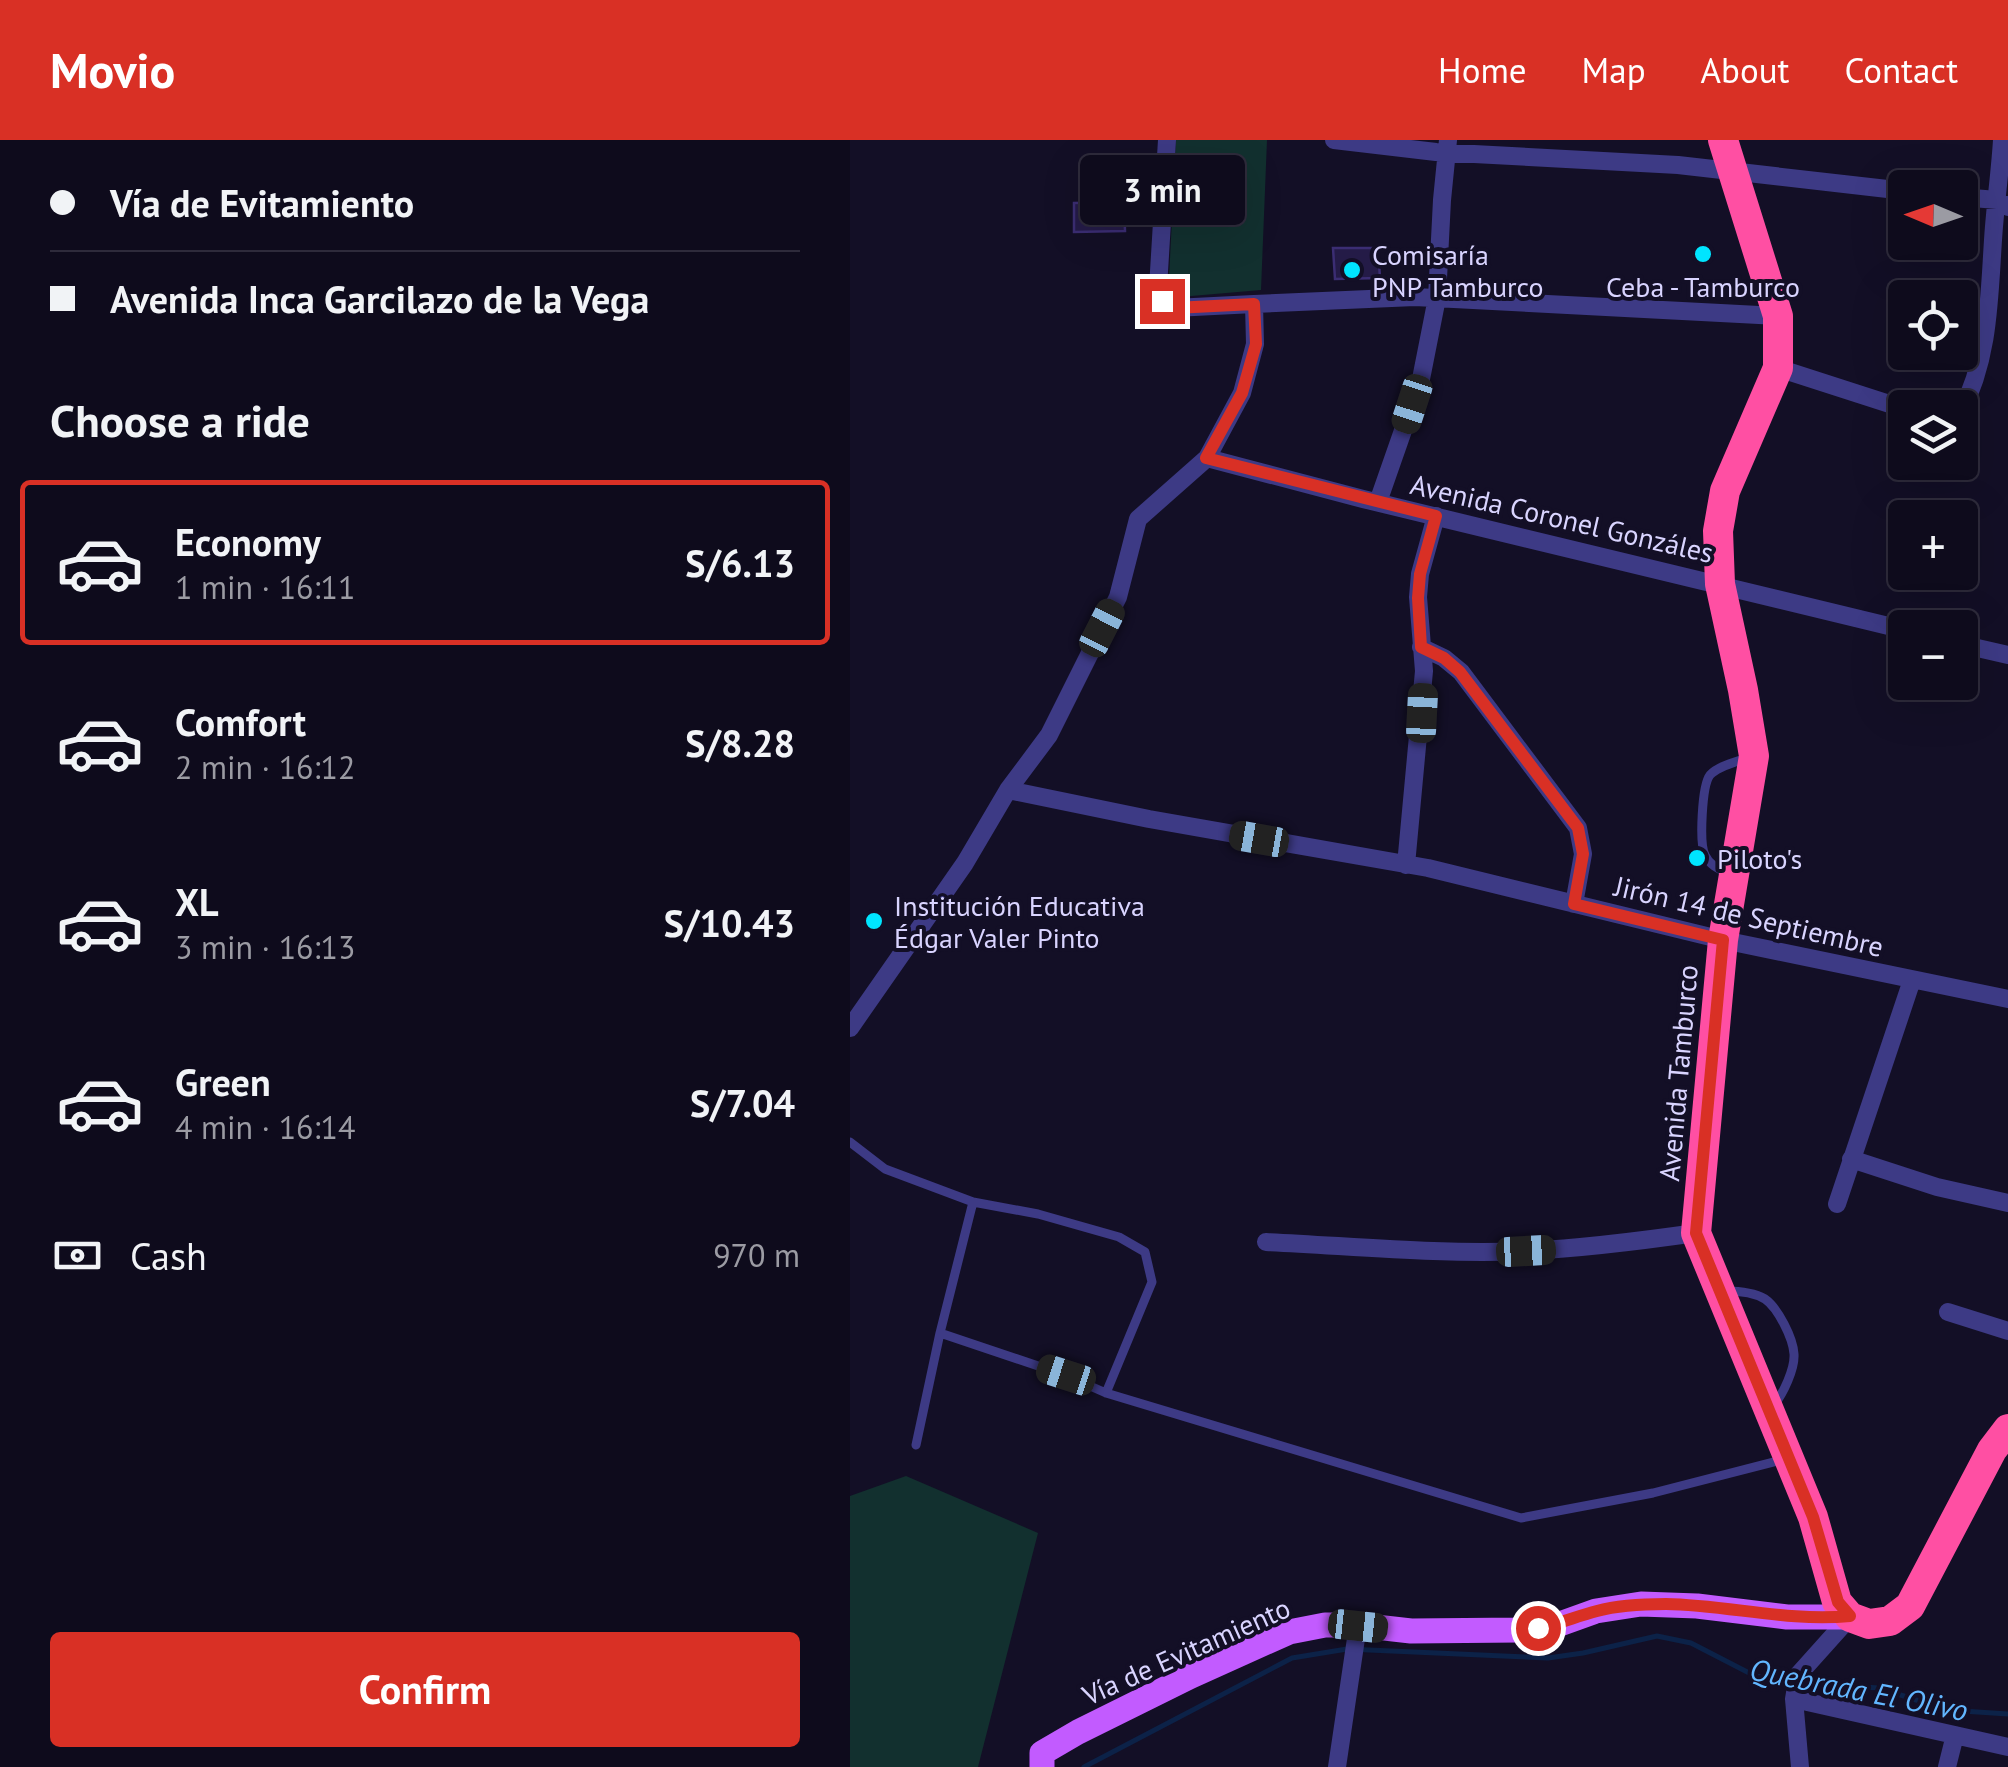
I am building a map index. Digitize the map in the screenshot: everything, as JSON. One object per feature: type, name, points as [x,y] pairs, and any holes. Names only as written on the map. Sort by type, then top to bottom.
[{"type":"highway","name":"Avenida Tamburco","points":[[1723,140],[1778,316],[1778,368],[1725,491],[1718,531],[1720,584],[1754,756],[1723,940],[1696,1233],[1813,1517],[1838,1602],[1850,1616]]},
{"type":"highway","points":[[1850,1616],[1868,1624],[1890,1621],[1910,1606],[2003,1446]]},
{"type":"main road","name":"Vía de Evitamiento","points":[[1035,1762],[1192,1676],[1290,1632],[1325,1625],[1411,1631],[1520,1630],[1641,1604],[1787,1617],[1850,1616]]},
{"type":"street","points":[[1167,140],[1158,288],[1162,301],[1174,308],[1437,298],[1778,316]]},
{"type":"street","points":[[1334,140],[1678,165],[1888,189]]},
{"type":"street","points":[[1969,390],[1987,330],[2003,204],[2002,140]]},
{"type":"street","points":[[1378,502],[1421,379],[1437,298],[1447,146]]},
{"type":"street","points":[[1978,200],[2003,204]]},
{"type":"street","points":[[850,1028],[965,864],[1008,790],[1049,735],[1118,597],[1138,520],[1206,458],[1242,393],[1256,344],[1254,304]]},
{"type":"street","points":[[1778,368],[1888,404]]},
{"type":"street","name":"Avenida Coronel Gonzáles","points":[[1206,458],[1888,626]]},
{"type":"street","points":[[1406,864],[1424,672],[1420,574],[1436,516]]},
{"type":"street","points":[[1421,647],[1444,658],[1460,672],[1578,828],[1583,854],[1574,904]]},
{"type":"street","points":[[1978,648],[2008,655]]},
{"type":"street","name":"Jirón 14 de Septiembre","points":[[1008,790],[1149,820],[1406,864],[1723,940],[2008,998]]},
{"type":"street","points":[[1837,1204],[1912,980]]},
{"type":"street","points":[[1851,1159],[2008,1203]]},
{"type":"street","points":[[1266,1242],[1509,1252],[1696,1233]]},
{"type":"street","points":[[1948,1312],[2008,1331]]},
{"type":"street","points":[[1800,1767],[1795,1688],[1850,1616]]},
{"type":"street","points":[[1338,1767],[1358,1626]]},
{"type":"street","points":[[1795,1688],[2008,1748]]},
{"type":"street","points":[[1948,1767],[1955,1735]]},
{"type":"lane","points":[[1734,875],[1713,867],[1704,854],[1705,787],[1710,776],[1721,768],[1754,756]]},
{"type":"lane","points":[[850,1142],[884,1169],[973,1202],[1038,1214],[1119,1238],[1145,1252],[1152,1282],[1106,1392]]},
{"type":"lane","points":[[916,1445],[973,1202]]},
{"type":"lane","points":[[1720,1291],[1744,1291],[1766,1300],[1782,1318],[1794,1355],[1784,1394],[1769,1411]]},
{"type":"lane","points":[[940,1332],[1106,1392],[1521,1518],[1653,1493],[1789,1458]]},
{"type":"green space","points":[[1176,140],[1267,140],[1261,290],[1168,298]]},
{"type":"green space","points":[[906,1476],[1038,1533],[978,1767],[850,1767],[850,1496]]},
{"type":"building","points":[[1124,202],[1125,231],[1074,232],[1074,203]]},
{"type":"building","name":"Comisaría PNP Tamburco","points":[[1333,248],[1378,248],[1380,278],[1335,279]]},
{"type":"waterway","name":"Quebrada El Olivo","points":[[1084,1767],[1292,1658],[1347,1649],[1548,1658],[1657,1636],[1691,1643],[1755,1676],[1879,1688],[1947,1710],[2008,1714]]},
{"type":"place","name":"Ceba - Tamburco","points":[[1703,254]]},
{"type":"place","name":"Comisaría PNP Tamburco","points":[[1352,270]]},
{"type":"place","name":"Piloto's","points":[[1697,858]]},
{"type":"place","name":"Institución Educativa Édgar Valer Pinto","points":[[874,921]]},
{"type":"route","points":[[1162,301],[1174,308],[1254,304],[1256,344],[1242,393],[1206,458],[1436,516],[1420,574],[1421,647],[1444,658],[1460,672],[1578,828],[1583,854],[1574,904],[1723,940],[1696,1233],[1813,1517],[1838,1602],[1850,1616],[1787,1617],[1641,1604],[1596,1611],[1538,1628]]}]
